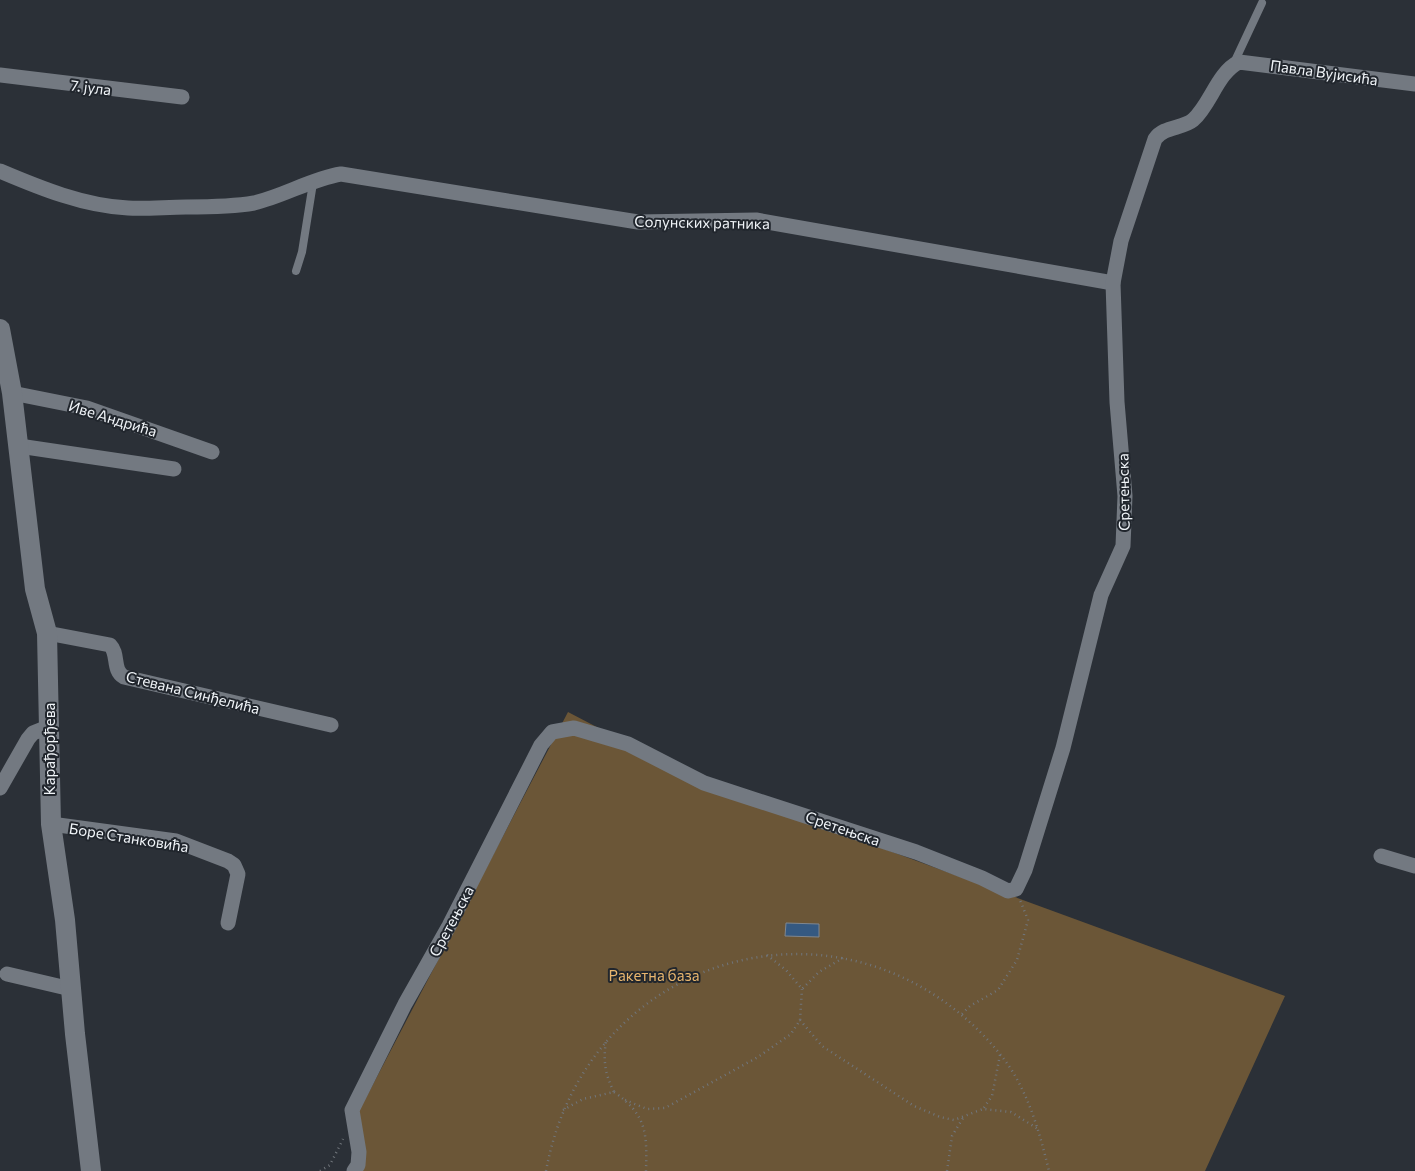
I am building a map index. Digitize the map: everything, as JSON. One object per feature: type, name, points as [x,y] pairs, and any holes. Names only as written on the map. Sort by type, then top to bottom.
[{"type":"street","name":"Павла Вујисића","points":[[1233,65],[1243,61],[1415,84]]},
{"type":"street","points":[[1113,283],[1121,241],[1155,139],[1163,132],[1191,121],[1204,107],[1233,65]]},
{"type":"street","name":"7. јула","points":[[0,75],[182,97]]},
{"type":"street","name":"Солунских ратника","points":[[0,171],[43,189],[85,201],[127,208],[226,206],[281,196],[312,183],[341,174],[638,222],[756,220],[1113,283]]},
{"type":"street","name":"Сретењска","points":[[353,1117],[352,1110],[405,1004],[449,926],[541,745],[552,732],[574,728],[628,744],[704,783],[916,852],[982,878],[1008,891],[1016,889],[1025,870],[1064,748],[1101,595],[1123,546],[1125,496],[1117,402],[1113,283]]},
{"type":"street","name":"Карађорђева","points":[[0,329],[12,393],[35,589],[47,633],[51,824],[65,920],[91,1171]]},
{"type":"street","name":"Иве Андрића","points":[[12,393],[87,408],[212,452]]},
{"type":"street","points":[[19,446],[174,469]]},
{"type":"street","name":"Стевана Синђелића","points":[[47,633],[110,644],[115,652],[118,671],[129,679],[330,725]]},
{"type":"street","points":[[0,788],[28,739],[33,733],[48,727]]},
{"type":"street","name":"Боре Станковића","points":[[51,824],[176,842],[228,861],[234,865],[238,874],[228,923]]},
{"type":"street","points":[[1381,856],[1415,866]]},
{"type":"street","points":[[7,974],[71,989]]},
{"type":"street","points":[[353,1117],[359,1152],[354,1171]]},
{"type":"lane","points":[[1233,65],[1262,3]]},
{"type":"lane","points":[[296,271],[302,252],[312,183]]},
{"type":"path","points":[[962,1014],[970,1006],[998,990],[1017,960],[1028,920],[1016,889]]},
{"type":"path","points":[[546,1171],[550,1145],[562,1111],[581,1073],[606,1040],[633,1014],[663,992],[687,979],[730,962],[767,955],[806,954],[844,958],[886,970],[918,985],[962,1014],[1000,1054],[1023,1090],[1039,1130],[1049,1171]]},
{"type":"path","points":[[767,955],[786,970],[802,989]]},
{"type":"path","points":[[625,1100],[647,1108],[665,1108],[758,1057],[791,1034],[800,1020],[802,989],[819,972],[844,958]]},
{"type":"path","points":[[800,1020],[822,1046],[914,1106],[940,1117],[954,1120],[983,1110],[1011,1112],[1039,1130]]},
{"type":"path","points":[[606,1040],[604,1058],[606,1075],[614,1092],[625,1100],[640,1116],[647,1143],[646,1171]]},
{"type":"path","points":[[983,1110],[992,1096],[1000,1054]]},
{"type":"path","points":[[562,1111],[584,1098],[614,1092]]},
{"type":"path","points":[[320,1171],[334,1160],[353,1117]]},
{"type":"path","points":[[947,1171],[952,1136],[963,1118]]},
{"type":"green space","name":"Ракетна база","points":[[568,712],[704,783],[1285,996],[1205,1171],[359,1171],[358,1113]]},
{"type":"building","points":[[786,923],[819,924],[819,937],[785,936]]}]
